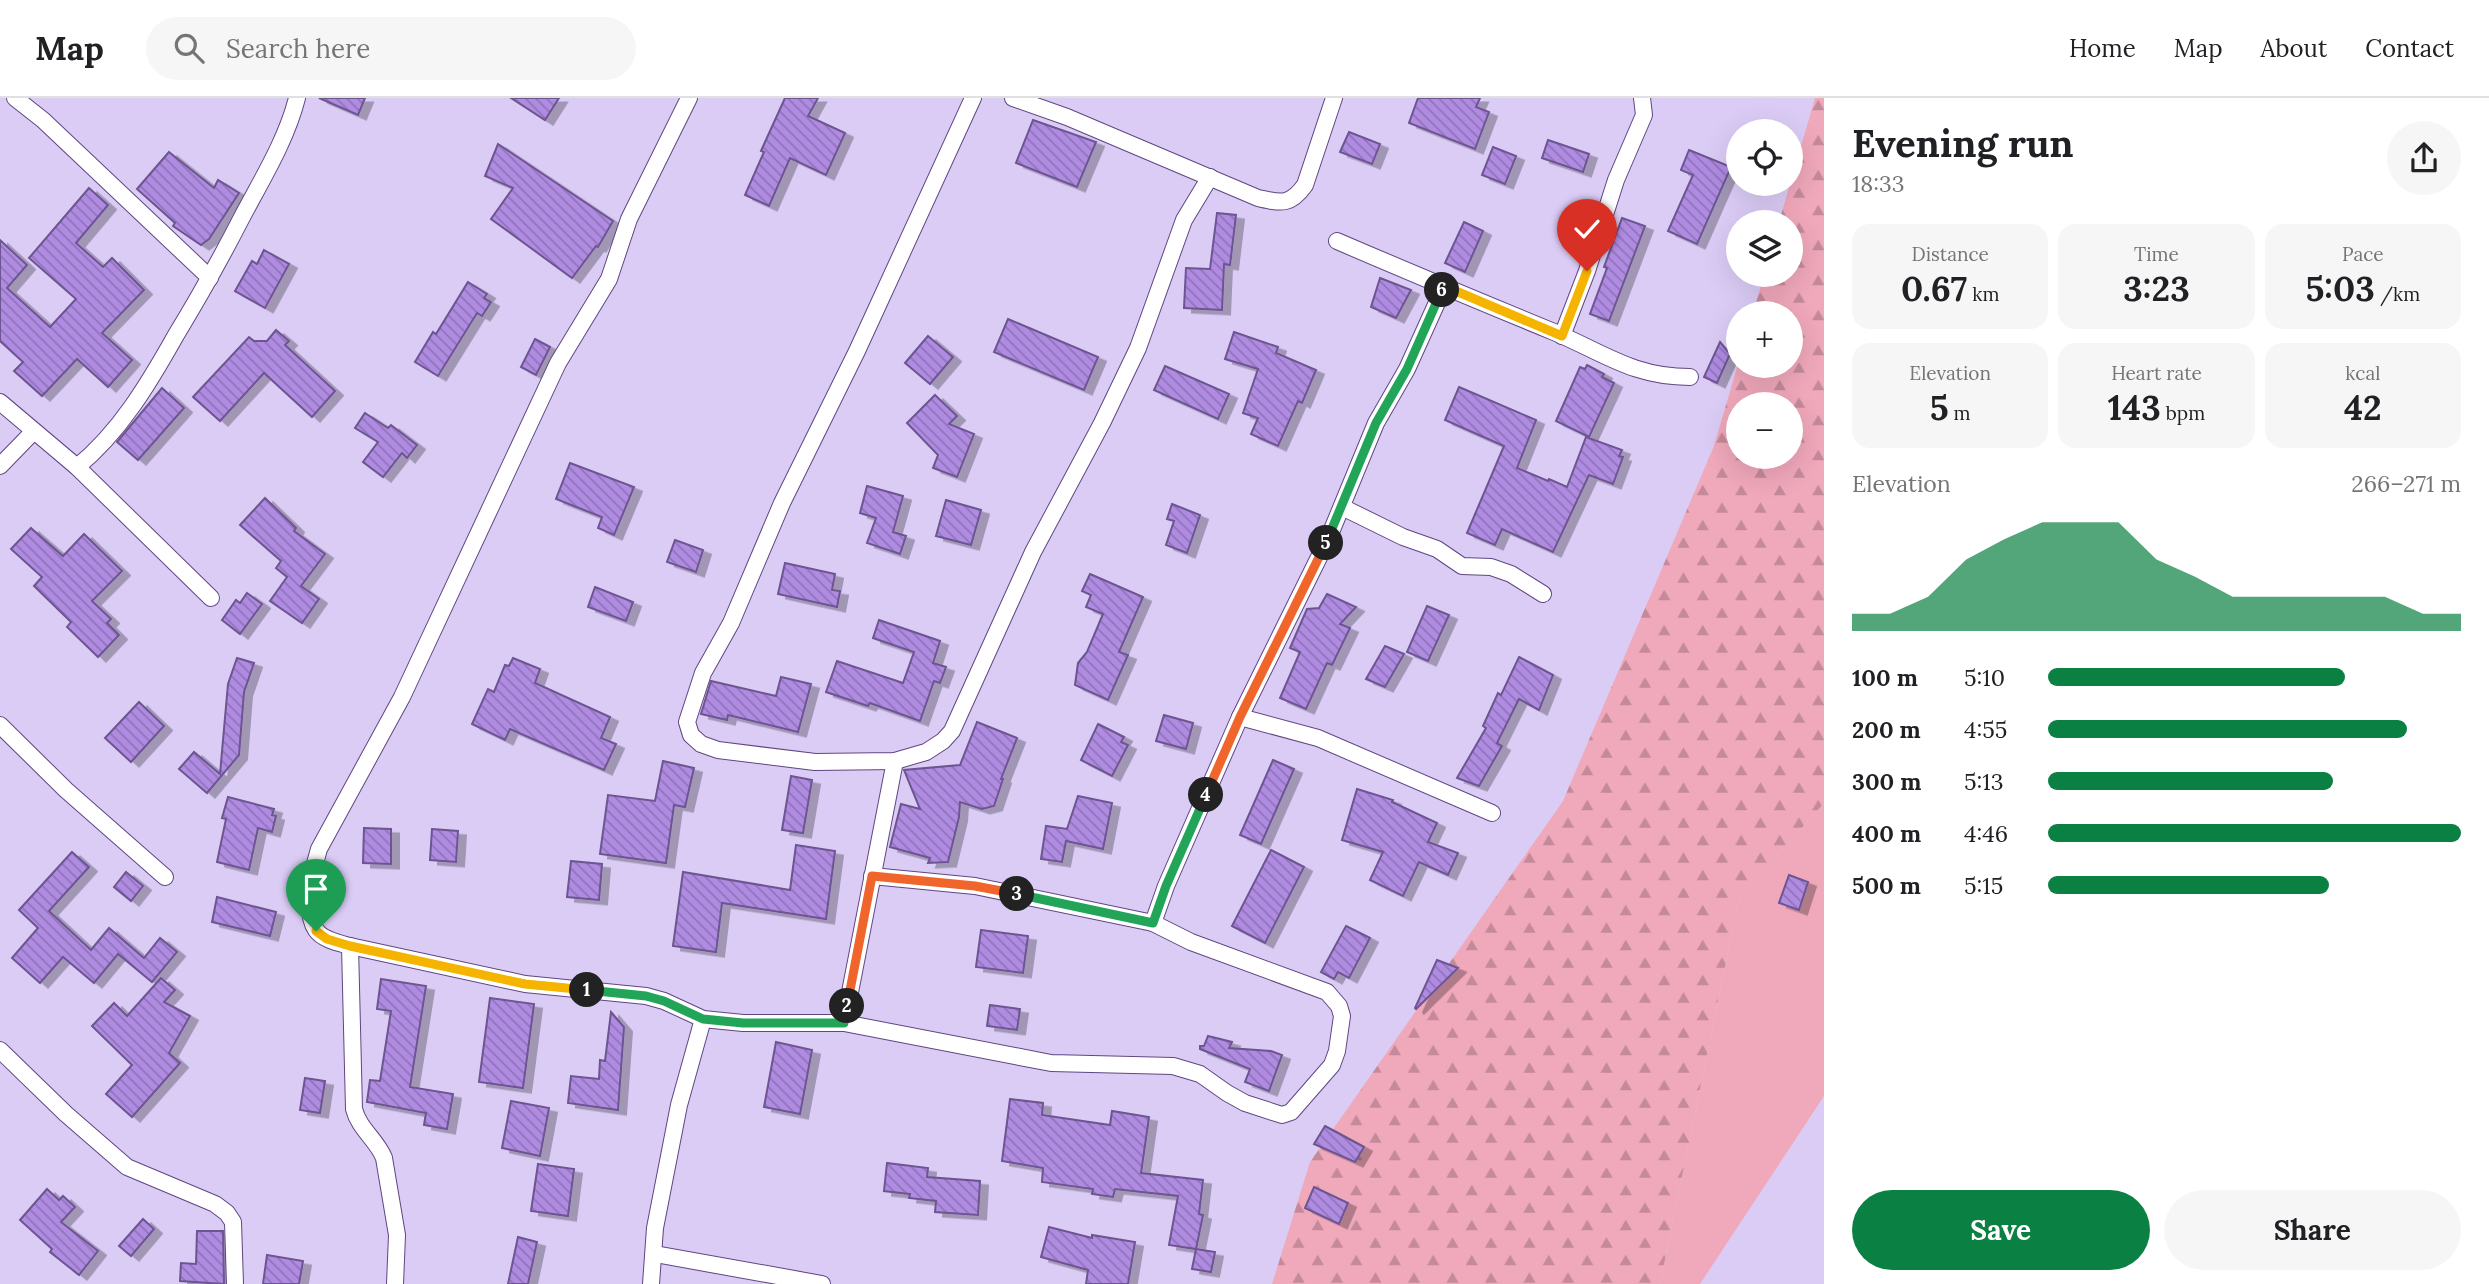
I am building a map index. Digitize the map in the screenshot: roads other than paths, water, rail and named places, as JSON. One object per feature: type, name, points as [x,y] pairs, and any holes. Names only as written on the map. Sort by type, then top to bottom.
[{"type":"street","points":[[15,98],[43,120],[210,278]]},
{"type":"street","points":[[77,467],[95,452],[126,414],[157,368],[210,278],[290,127],[297,98]]},
{"type":"street","points":[[689,98],[629,219],[608,279],[558,363],[402,696],[319,849],[313,869],[311,918],[316,931],[327,939],[350,946],[525,984],[646,996],[703,1019],[743,1023],[844,1023],[1051,1063],[1173,1066],[1200,1074],[1245,1103],[1282,1115],[1291,1112],[1332,1065],[1342,1016],[1334,999],[1327,992],[1191,942],[1153,923],[975,886],[872,876]]},
{"type":"street","points":[[973,98],[851,363],[782,503],[731,623],[704,673],[687,722],[691,735],[701,744],[718,750],[815,762],[895,761],[926,752],[943,741],[952,731],[1033,552],[1102,423],[1138,348],[1184,220],[1210,177]]},
{"type":"street","points":[[1013,98],[1067,117],[1258,198],[1281,203],[1296,197],[1305,185],[1334,98]]},
{"type":"street","points":[[1562,336],[1587,271],[1616,180],[1644,115],[1642,98]]},
{"type":"street","points":[[1337,241],[1636,370],[1667,377],[1690,377]]},
{"type":"street","points":[[1153,923],[1166,886],[1240,717],[1289,621],[1342,507],[1376,423],[1407,369],[1444,286]]},
{"type":"street","points":[[0,402],[77,467],[211,598]]},
{"type":"street","points":[[0,466],[33,432]]},
{"type":"street","points":[[1342,507],[1403,537],[1437,549],[1462,566],[1501,570],[1543,594]]},
{"type":"street","points":[[1240,717],[1318,738],[1492,813]]},
{"type":"street","points":[[0,725],[66,790],[165,877]]},
{"type":"street","points":[[844,1023],[895,761]]},
{"type":"street","points":[[350,946],[354,1109],[357,1120],[380,1148],[384,1158],[397,1235],[395,1284]]},
{"type":"street","points":[[651,1284],[655,1228],[679,1105],[703,1019]]},
{"type":"street","points":[[0,1050],[66,1114],[127,1167],[215,1204],[227,1213],[233,1222],[235,1284]]},
{"type":"street","points":[[655,1254],[822,1284]]}]
